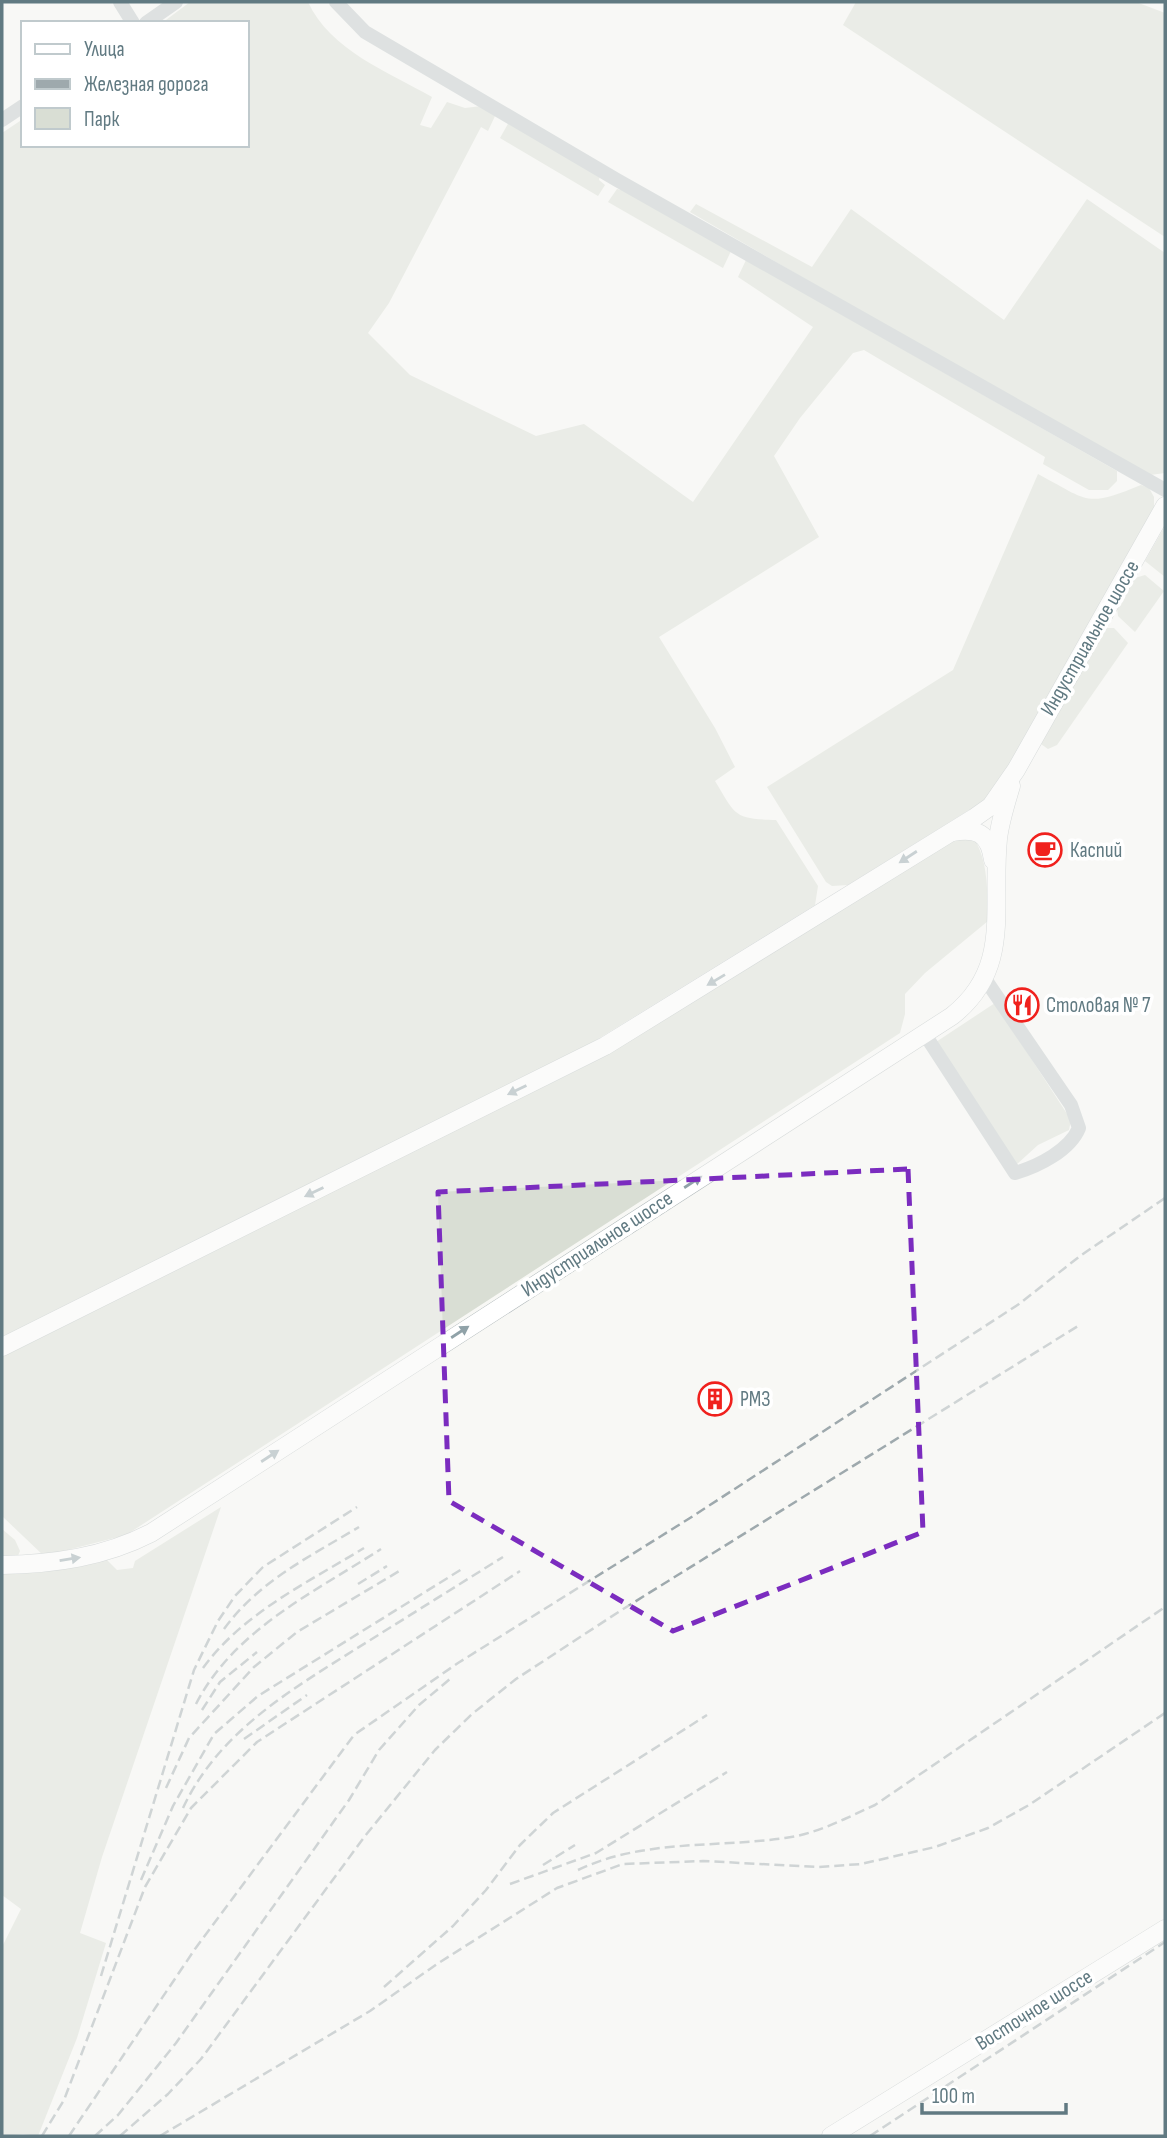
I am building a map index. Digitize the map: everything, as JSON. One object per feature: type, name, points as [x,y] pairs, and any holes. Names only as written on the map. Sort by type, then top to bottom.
[{"type":"main road","name":"Индустриальное шоссе","points":[[2,1347],[606,1046],[750,960],[991,806],[1016,770],[1165,506]]},
{"type":"main road","name":"Индустриальное шоссе","points":[[2,1565],[39,1564],[87,1557],[131,1544],[151,1533],[969,1003],[985,979],[995,943],[998,838],[1016,770]]},
{"type":"main road","points":[[945,833],[970,829],[979,833],[992,853],[996,884]]},
{"type":"main road","name":"Восточное шоссе","points":[[831,2136],[1165,1929]]},
{"type":"street","points":[[120,2],[132,21]]},
{"type":"street","points":[[149,21],[177,2]]},
{"type":"street","points":[[336,2],[365,32],[617,180],[1165,490]]},
{"type":"street","points":[[2,120],[21,107]]},
{"type":"street","points":[[924,1033],[1015,1173],[1029,1169],[1074,1141],[1079,1128],[1070,1105],[985,979]]},
{"type":"highlighted area","points":[[908,1169],[923,1532],[673,1631],[449,1501],[438,1192]]},
{"type":"green space","points":[[190,2],[308,2],[330,34],[345,47],[379,69],[432,97],[420,125],[431,128],[447,102],[465,108],[482,106],[495,116],[488,131],[481,127],[389,303],[368,333],[410,375],[536,436],[584,424],[693,502],[813,327],[738,277],[746,260],[1117,471],[1117,481],[1108,490],[1089,490],[1043,464],[1045,457],[864,350],[853,353],[800,418],[774,456],[819,537],[659,637],[715,728],[735,767],[715,781],[727,802],[744,816],[776,820],[818,886],[815,905],[585,1047],[2,1340],[2,133],[21,120],[21,147],[248,147],[248,21],[165,21]]},
{"type":"green space","points":[[856,2],[1136,2],[1165,13],[1165,237],[843,25]]},
{"type":"green space","points":[[509,122],[600,175],[599,180],[605,185],[598,196],[500,138]]},
{"type":"green space","points":[[617,189],[626,191],[731,251],[723,268],[608,202]]},
{"type":"green space","points":[[1087,199],[1165,253],[1165,473],[1150,475],[989,386],[690,212],[696,204],[812,267],[851,209],[1004,320]]},
{"type":"green space","points":[[1038,474],[1078,495],[1097,499],[1141,485],[1149,488],[1154,497],[1154,510],[1001,784],[987,799],[848,885],[832,886],[826,882],[767,787],[953,670]]},
{"type":"green space","points":[[1165,526],[1165,577],[1145,561]]},
{"type":"green space","points":[[1145,575],[1164,591],[1135,632],[1118,616],[1117,608],[1135,578]]},
{"type":"green space","points":[[1105,628],[1114,628],[1128,643],[1057,745],[1048,749],[1041,744]]},
{"type":"green space","points":[[973,837],[985,866],[988,921],[925,973],[905,994],[905,1014],[900,1033],[126,1535],[44,1556],[2,1516],[2,1354],[602,1054],[948,838]]},
{"type":"green space","points":[[995,1003],[1071,1120],[1069,1130],[1038,1145],[1016,1165],[936,1042]]},
{"type":"green space","points":[[221,1507],[102,1857],[80,1933],[106,1943],[77,2038],[38,2136],[2,2136],[2,1947],[21,1909],[2,1895],[2,1571],[107,1560],[117,1570],[133,1568],[135,1561]]},
{"type":"green space","points":[[2,1529],[15,1540],[20,1551],[17,1558],[2,1559]]},
{"type":"railway","points":[[69,2136],[195,1949],[354,1735],[458,1663],[690,1518],[1019,1304],[1080,1256],[1165,1198]]},
{"type":"railway","points":[[120,2136],[168,2094],[201,2059],[365,1836],[435,1750],[472,1714],[516,1679],[620,1611],[1078,1326]]},
{"type":"railway","points":[[101,1976],[194,1670],[218,1621],[235,1596],[263,1567],[357,1507]]},
{"type":"railway","points":[[224,1629],[253,1597],[286,1571],[359,1527]]},
{"type":"railway","points":[[203,1668],[219,1648],[256,1615],[364,1548]]},
{"type":"railway","points":[[196,1704],[212,1678],[253,1634],[277,1615],[381,1549]]},
{"type":"railway","points":[[183,1808],[217,1755],[262,1712],[287,1693],[503,1557]]},
{"type":"railway","points":[[358,1584],[387,1566]]},
{"type":"railway","points":[[141,1880],[173,1806],[214,1734],[258,1696],[462,1569]]},
{"type":"railway","points":[[166,1788],[189,1738],[254,1667],[297,1632],[401,1570]]},
{"type":"railway","points":[[42,2136],[64,2100],[145,1887],[191,1808],[257,1742],[520,1571]]},
{"type":"railway","points":[[578,1870],[628,1853],[797,1836],[842,1820],[875,1805],[1165,1607]]},
{"type":"railway","points":[[202,1710],[220,1682],[257,1652]]},
{"type":"railway","points":[[95,2136],[118,2115],[176,2043],[349,1800],[379,1750],[419,1705],[450,1679]]},
{"type":"railway","points":[[244,1739],[307,1695]]},
{"type":"railway","points":[[160,2136],[370,2011],[437,1964],[557,1888],[623,1864],[703,1861],[819,1867],[861,1864],[935,1847],[988,1828],[1029,1805],[1165,1713]]},
{"type":"railway","points":[[384,1987],[453,1926],[486,1890],[520,1845],[553,1813],[707,1715]]},
{"type":"railway","points":[[510,1884],[596,1853],[727,1772]]},
{"type":"railway","points":[[543,1865],[575,1845]]},
{"type":"railway","points":[[870,2136],[1165,1942]]},
{"type":"place","name":"Каспий","points":[[1045,850]]},
{"type":"place","name":"Столовая № 7","points":[[1022,1005]]},
{"type":"place","name":"РМЗ","points":[[715,1399]]}]
